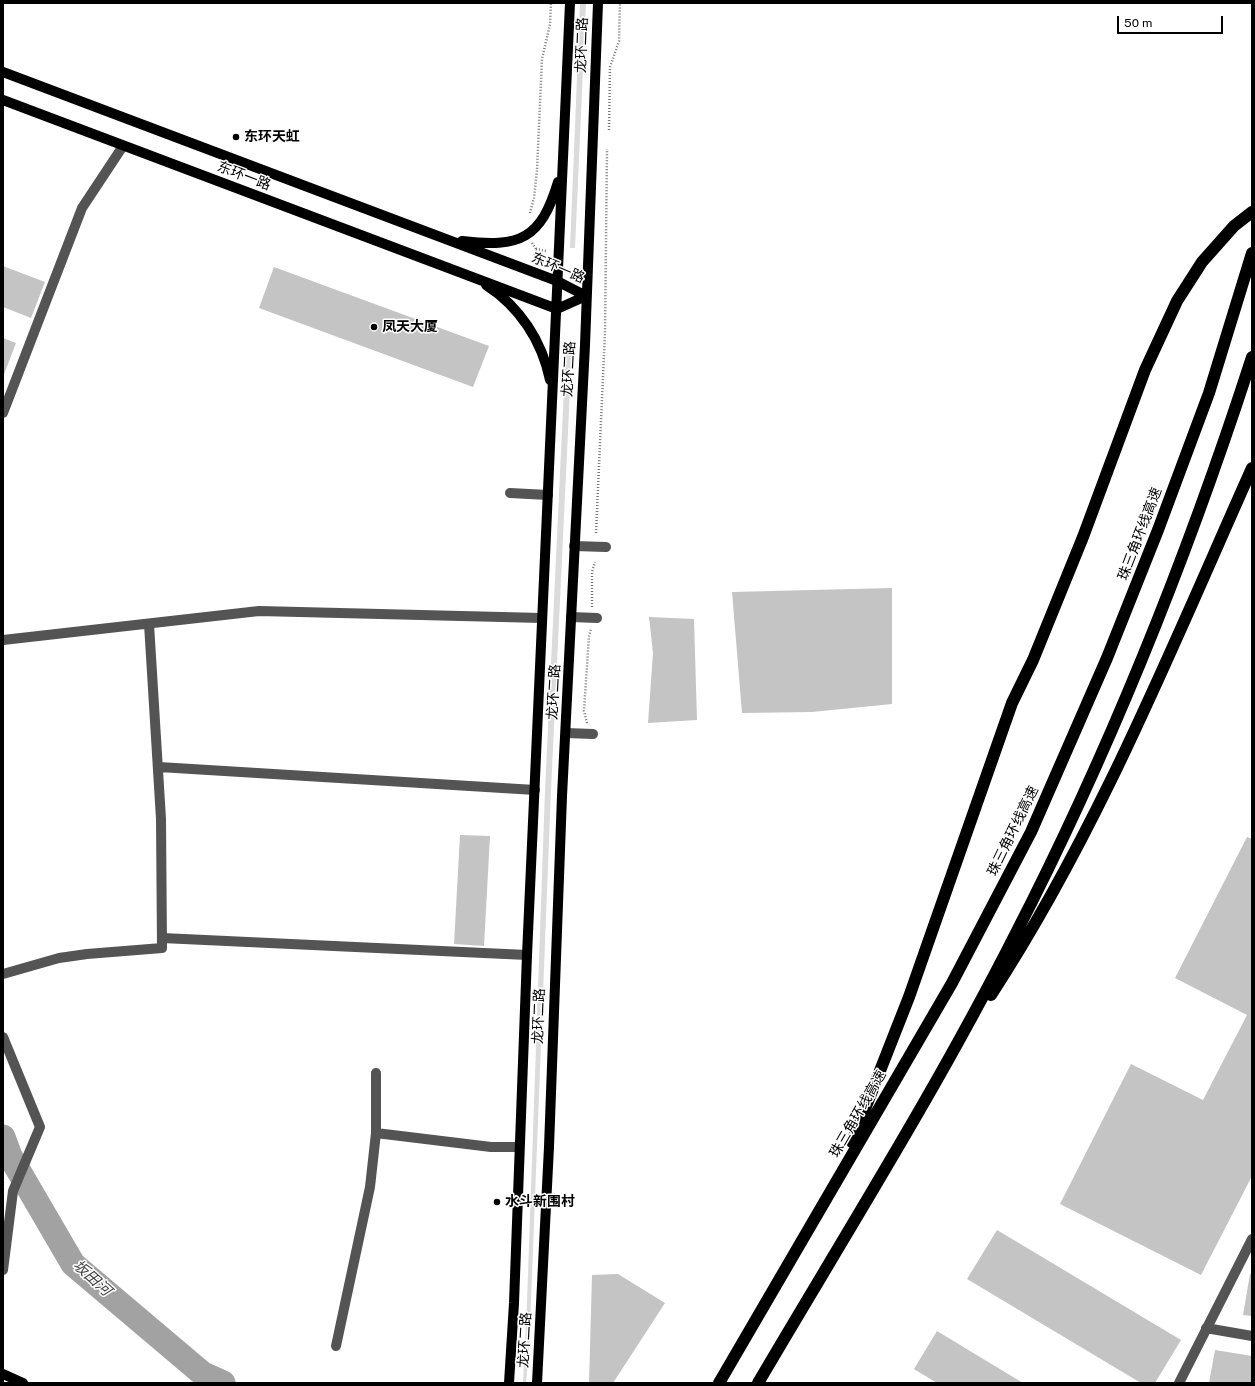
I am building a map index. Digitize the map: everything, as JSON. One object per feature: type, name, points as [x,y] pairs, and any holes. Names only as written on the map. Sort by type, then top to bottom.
[{"type":"highway","points":[[836,1180],[909,997],[1012,703],[1033,660],[1083,537],[1145,370],[1177,301],[1202,262],[1234,226],[1252,212]]},
{"type":"highway","name":"珠三角环线高速","points":[[719,1383],[952,983],[1031,832],[1107,658],[1158,530],[1209,393],[1252,253]]},
{"type":"highway","points":[[758,1383],[943,1069],[1015,936],[1085,790],[1134,676],[1187,544],[1226,439],[1252,357]]},
{"type":"highway","points":[[943,1069],[1026,941],[1072,855],[1136,726],[1252,468]]},
{"type":"main road","name":"龙环二路","points":[[508,1383],[514,1303],[527,954],[570,3]]},
{"type":"main road","name":"龙环二路","points":[[537,1383],[598,3]]},
{"type":"main road","name":"东环一路","points":[[3,72],[558,281],[586,296]]},
{"type":"main road","name":"东环一路","points":[[3,100],[557,309],[586,296]]},
{"type":"main road","points":[[442,238],[472,242],[504,243],[527,236],[536,229],[549,208],[563,160]]},
{"type":"main road","points":[[472,276],[504,300],[528,326],[541,349],[547,365],[553,397]]},
{"type":"main road","points":[[3,1374],[23,1383]]},
{"type":"street","points":[[3,413],[82,208],[123,146]]},
{"type":"street","points":[[510,493],[548,495]]},
{"type":"street","points":[[574,546],[606,547]]},
{"type":"street","points":[[3,640],[259,611],[542,618]]},
{"type":"street","points":[[571,617],[594,618]]},
{"type":"street","points":[[3,974],[59,958],[87,954],[162,948],[162,819],[149,624]]},
{"type":"street","points":[[566,733],[593,734]]},
{"type":"street","points":[[159,767],[535,790]]},
{"type":"street","points":[[162,938],[527,954]]},
{"type":"street","points":[[3,1037],[40,1128],[13,1191],[3,1270]]},
{"type":"street","points":[[336,1346],[370,1187],[376,1133],[376,1073]]},
{"type":"street","points":[[376,1133],[491,1147],[519,1147]]},
{"type":"street","points":[[1178,1383],[1206,1328],[1249,1253],[1252,1239]]},
{"type":"street","points":[[1206,1328],[1252,1336]]},
{"type":"path","points":[[528,218],[534,198],[542,59],[550,24],[551,3]]},
{"type":"path","points":[[609,130],[610,67],[619,41],[620,3]]},
{"type":"path","points":[[596,533],[605,332],[607,150]]},
{"type":"path","points":[[535,262],[536,249],[546,251]]},
{"type":"path","points":[[588,724],[584,711],[588,636],[594,618],[592,572],[595,562]]},
{"type":"shaded area","points":[[580,3],[586,3],[575,248],[570,248]]},
{"type":"shaded area","points":[[566,346],[572,348],[551,790],[529,1351],[526,1383],[523,1383],[545,790]]},
{"type":"building","points":[[3,266],[45,282],[31,318],[3,307]]},
{"type":"building","name":"凤天大厦","points":[[274,267],[489,346],[473,387],[259,308]]},
{"type":"building","points":[[3,338],[16,343],[3,377]]},
{"type":"building","points":[[892,588],[892,704],[812,712],[742,713],[732,592]]},
{"type":"building","points":[[649,617],[694,619],[697,720],[648,723],[653,653]]},
{"type":"building","points":[[460,835],[490,836],[484,946],[454,944]]},
{"type":"building","points":[[1247,837],[1252,839],[1252,1176],[1201,1275],[1060,1204],[1131,1064],[1203,1100],[1247,1015],[1175,978]]},
{"type":"building","points":[[997,1230],[1181,1340],[1155,1383],[1141,1383],[967,1279]]},
{"type":"building","points":[[618,1274],[665,1303],[613,1383],[589,1383],[592,1275]]},
{"type":"building","points":[[1250,1274],[1252,1274],[1252,1316],[1243,1315]]},
{"type":"building","points":[[937,1331],[1023,1383],[937,1383],[914,1369]]},
{"type":"building","points":[[1215,1350],[1252,1356],[1252,1383],[1209,1383]]},
{"type":"waterway","name":"坂田河","points":[[3,1137],[10,1156],[73,1264],[203,1374],[223,1383]]},
{"type":"place","name":"东环天虹","points":[[236,137]]},
{"type":"place","name":"凤天大厦","points":[[374,327]]},
{"type":"place","name":"水斗新围村","points":[[497,1202]]}]
